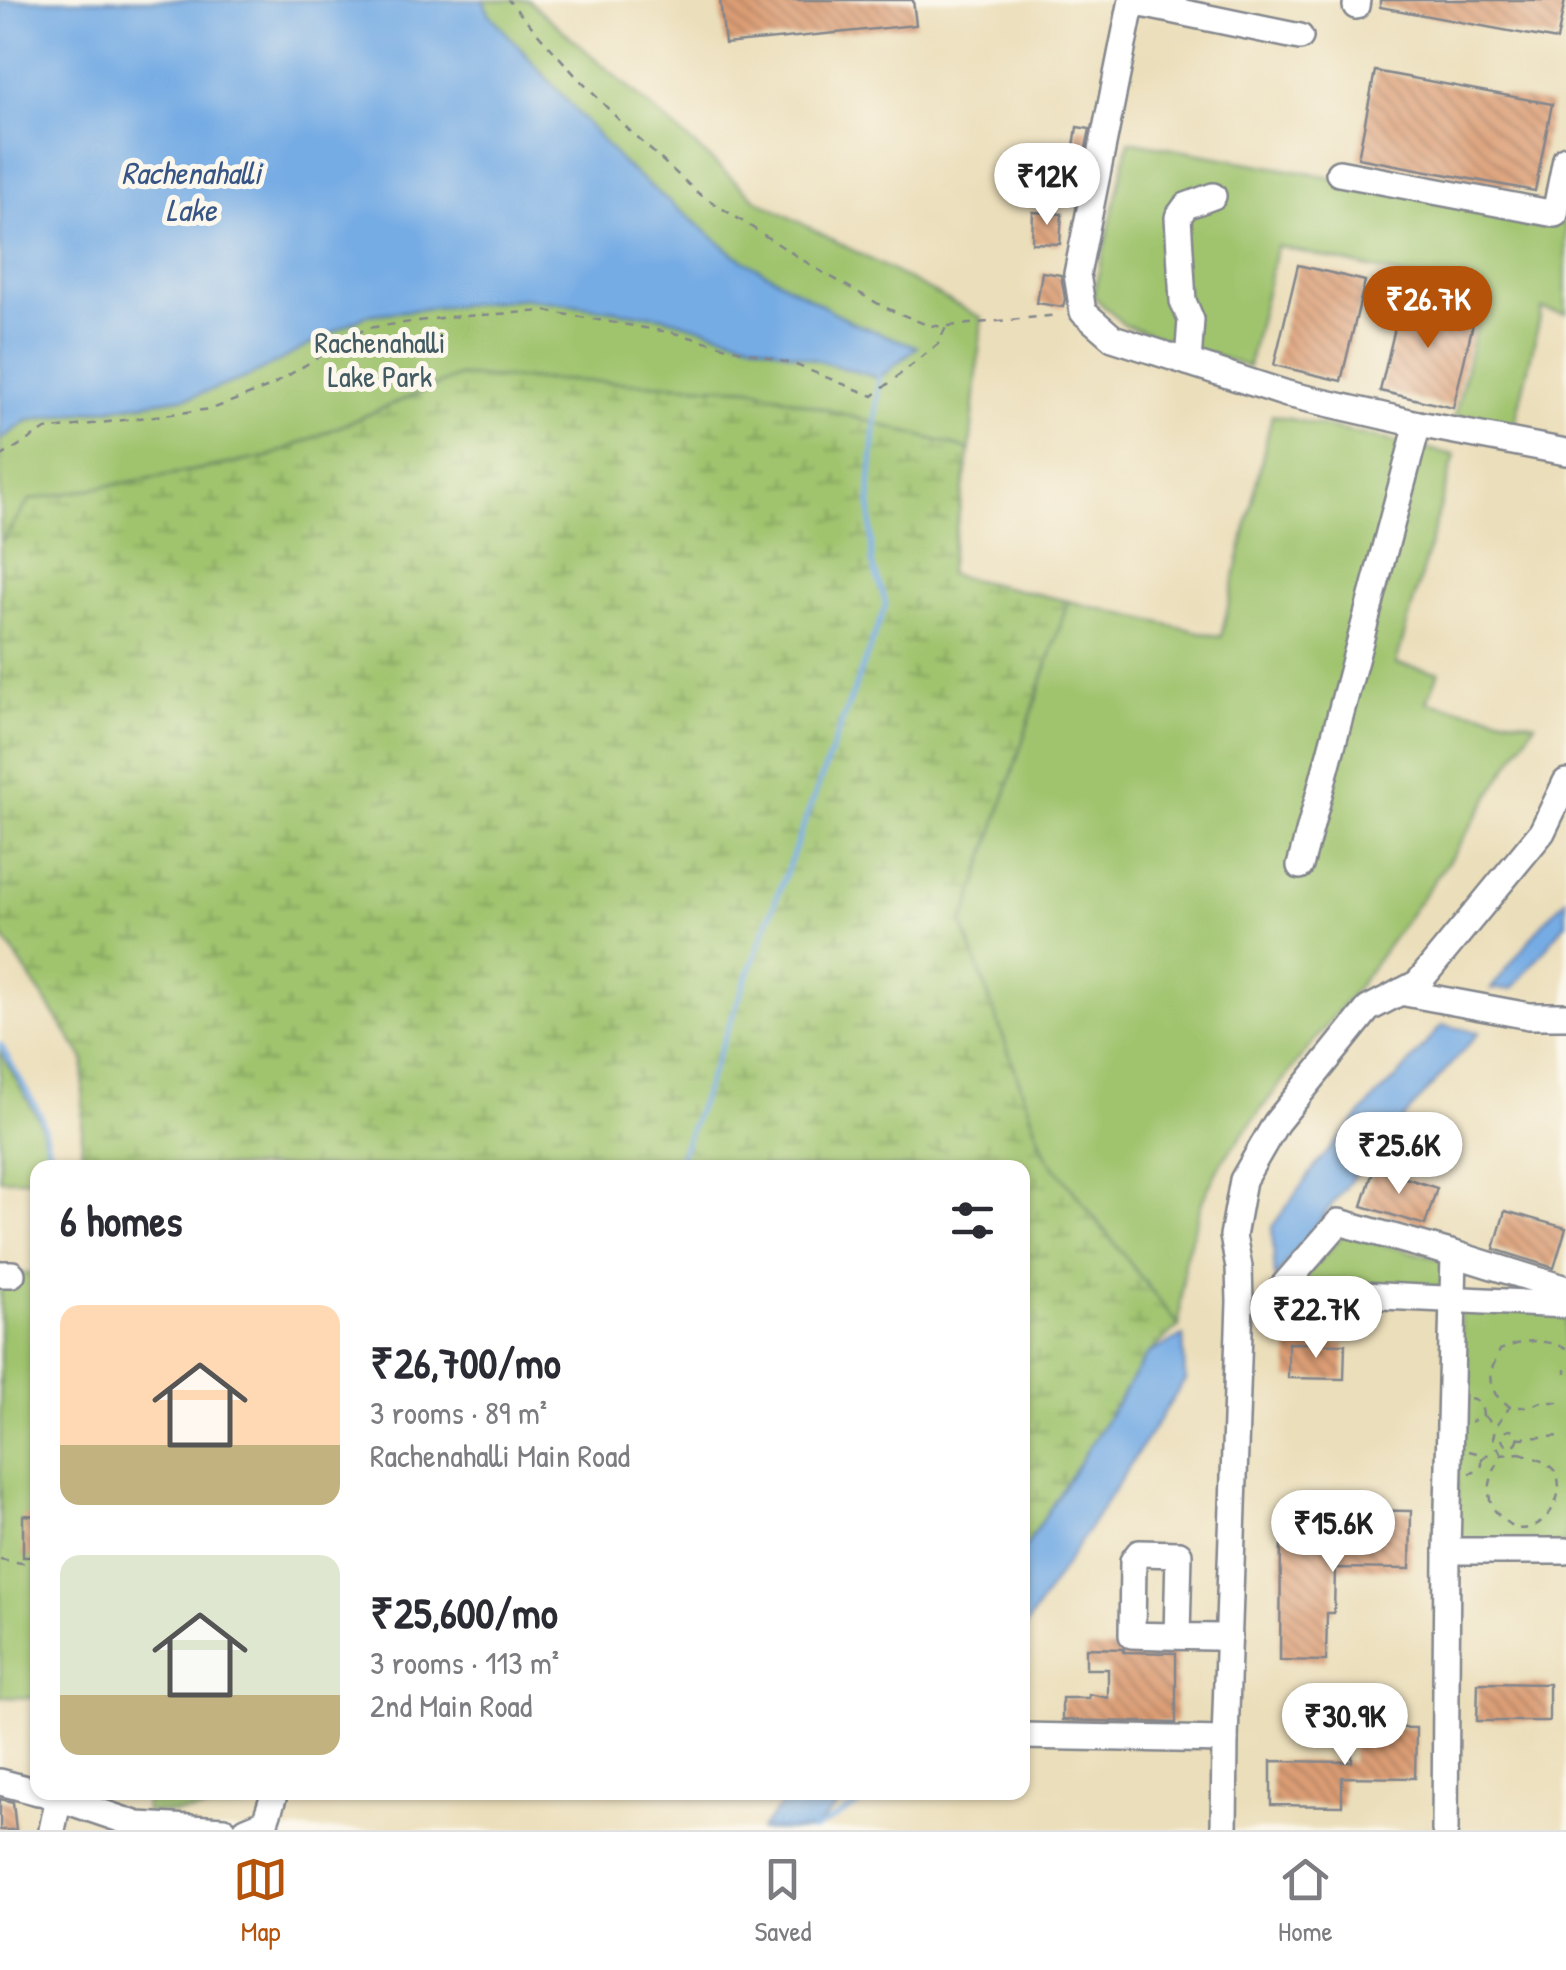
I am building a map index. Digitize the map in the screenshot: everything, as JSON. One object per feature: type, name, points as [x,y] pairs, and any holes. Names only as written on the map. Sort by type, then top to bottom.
[{"type":"street","points":[[1300,37],[1132,1],[1078,274],[1083,312],[1113,338],[1287,394],[1566,452]]},
{"type":"street","points":[[1338,173],[1556,214],[1566,159]]},
{"type":"street","points":[[1188,362],[1191,320],[1183,301],[1178,217],[1186,206],[1213,196]]},
{"type":"street","points":[[1300,866],[1418,424]]},
{"type":"street","points":[[1224,1830],[1239,1277],[1234,1236],[1243,1180],[1276,1123],[1368,1009],[1418,983],[1542,832],[1566,782]]},
{"type":"street","points":[[1400,992],[1529,1016],[1566,1016]]},
{"type":"street","points":[[1566,1289],[1338,1222],[1278,1291],[1566,1304]]},
{"type":"street","points":[[1445,1830],[1454,1254]]},
{"type":"street","points":[[1447,1551],[1566,1551]]},
{"type":"street","points":[[1177,1636],[1229,1637]]},
{"type":"street","points":[[1030,1736],[1225,1740]]},
{"type":"street","points":[[0,1782],[30,1790]]},
{"type":"street","points":[[47,1800],[52,1830]]},
{"type":"street","points":[[62,1800],[138,1828],[224,1830]]},
{"type":"street","points":[[246,1830],[265,1822],[272,1800]]},
{"type":"path","points":[[508,0],[630,132],[698,193],[816,270],[884,307],[927,326],[1083,312]]},
{"type":"path","points":[[0,457],[44,430],[212,409],[269,388],[367,328],[448,317],[546,311],[674,333],[796,365],[872,396],[938,344],[946,326]]},
{"type":"path","points":[[1566,1348],[1543,1340],[1518,1342],[1500,1350],[1490,1373],[1490,1385],[1510,1407],[1566,1402]]},
{"type":"path","points":[[1469,1398],[1477,1400],[1483,1416],[1496,1426]]},
{"type":"path","points":[[1501,1455],[1493,1438],[1496,1426],[1510,1407]]},
{"type":"path","points":[[1469,1422],[1483,1416]]},
{"type":"path","points":[[1500,1438],[1512,1431],[1518,1438]]},
{"type":"path","points":[[1504,1433],[1504,1443]]},
{"type":"path","points":[[1500,1438],[1511,1446],[1518,1438],[1566,1436]]},
{"type":"path","points":[[1493,1438],[1500,1438]]},
{"type":"path","points":[[1482,1459],[1497,1447]]},
{"type":"path","points":[[1467,1474],[1478,1471],[1482,1465],[1482,1459],[1468,1450]]},
{"type":"path","points":[[1520,1452],[1542,1460],[1558,1474],[1562,1487],[1556,1509],[1530,1528],[1514,1528],[1497,1515],[1489,1500],[1490,1478],[1501,1455],[1520,1452]]},
{"type":"path","points":[[0,1559],[30,1565]]},
{"type":"green space","name":"Rachenahalli Lake Park","points":[[483,0],[528,0],[757,200],[982,318],[970,450],[750,388],[459,376],[268,457],[31,500],[0,543],[0,440],[28,421],[194,396],[366,315],[525,298],[665,317],[879,378],[917,347],[853,323],[735,255],[624,165],[488,13]]},
{"type":"green space","points":[[1129,141],[1566,224],[1566,314],[1542,309],[1514,427],[1455,416],[1483,295],[1277,246],[1248,367],[1124,325],[1093,296]]},
{"type":"green space","points":[[459,376],[750,388],[970,450],[948,574],[1068,601],[963,925],[1046,1156],[1179,1326],[1148,1354],[1030,1540],[1030,1160],[81,1160],[84,1059],[0,932],[0,543],[30,500],[268,457]]},
{"type":"green space","points":[[1272,415],[1455,455],[1396,664],[1439,672],[1427,702],[1535,723],[1456,850],[1362,981],[1221,1163],[1203,1199],[1184,1262],[1179,1326],[1046,1156],[963,925],[1068,601],[1221,637]]},
{"type":"green space","points":[[0,1051],[39,1120],[51,1160],[30,1160],[30,1179],[0,1179]]},
{"type":"green space","points":[[1344,1234],[1446,1261],[1445,1289],[1299,1282]]},
{"type":"green space","points":[[30,1273],[30,1698],[0,1697],[0,1275]]},
{"type":"green space","points":[[1461,1305],[1566,1313],[1566,1545],[1455,1545]]},
{"type":"green space","points":[[145,1800],[248,1800],[246,1807],[146,1812]]},
{"type":"water","name":"Rachenahalli Lake","points":[[0,0],[483,0],[489,13],[624,165],[735,255],[853,323],[917,347],[879,378],[665,317],[525,298],[366,315],[250,376],[194,396],[28,420],[0,440]]},
{"type":"water","points":[[1566,899],[1566,923],[1512,989],[1491,989],[1542,924]]},
{"type":"water","points":[[1442,1025],[1479,1032],[1366,1161],[1275,1278],[1272,1227],[1317,1164]]},
{"type":"water","points":[[1183,1336],[1185,1380],[1030,1619],[1030,1540],[1148,1354]]},
{"type":"water","points":[[785,1800],[844,1800],[812,1830],[760,1830]]},
{"type":"building","points":[[720,0],[913,0],[916,25],[725,44]]},
{"type":"building","points":[[1380,0],[1565,0],[1557,40],[1380,7]]},
{"type":"building","points":[[1375,71],[1552,104],[1535,191],[1358,158]]},
{"type":"building","points":[[1077,127],[1090,129],[1074,205],[1065,204]]},
{"type":"building","points":[[1033,212],[1062,214],[1060,244],[1032,243]]},
{"type":"building","points":[[1298,265],[1365,281],[1341,381],[1274,365]]},
{"type":"building","points":[[1042,272],[1061,275],[1063,307],[1037,303]]},
{"type":"building","points":[[1403,294],[1476,311],[1453,408],[1380,391]]},
{"type":"building","points":[[1374,1168],[1437,1188],[1425,1225],[1362,1206]]},
{"type":"building","points":[[1505,1211],[1566,1228],[1554,1268],[1494,1249]]},
{"type":"building","points":[[1288,1343],[1345,1344],[1344,1379],[1288,1378]]},
{"type":"building","points":[[1354,1510],[1411,1511],[1410,1569],[1335,1568],[1334,1613],[1327,1613],[1326,1661],[1280,1660],[1281,1534],[1353,1535]]},
{"type":"building","points":[[23,1515],[30,1515],[30,1557],[23,1557]]},
{"type":"building","points":[[1086,1648],[1176,1653],[1176,1723],[1062,1720],[1062,1698],[1089,1698],[1089,1694],[1108,1698],[1108,1669],[1086,1669]]},
{"type":"building","points":[[1478,1683],[1549,1684],[1549,1721],[1477,1721]]},
{"type":"building","points":[[1352,1727],[1416,1728],[1415,1778],[1342,1777],[1342,1806],[1271,1805],[1271,1761],[1352,1762]]},
{"type":"building","points":[[0,1799],[13,1802],[16,1830],[0,1830]]},
{"type":"waterway","points":[[679,1160],[886,604],[872,562],[870,488],[879,378]]},
{"type":"waterway","points":[[0,1044],[41,1116],[51,1160]]},
{"type":"waterway","points":[[813,1830],[867,1800]]}]
